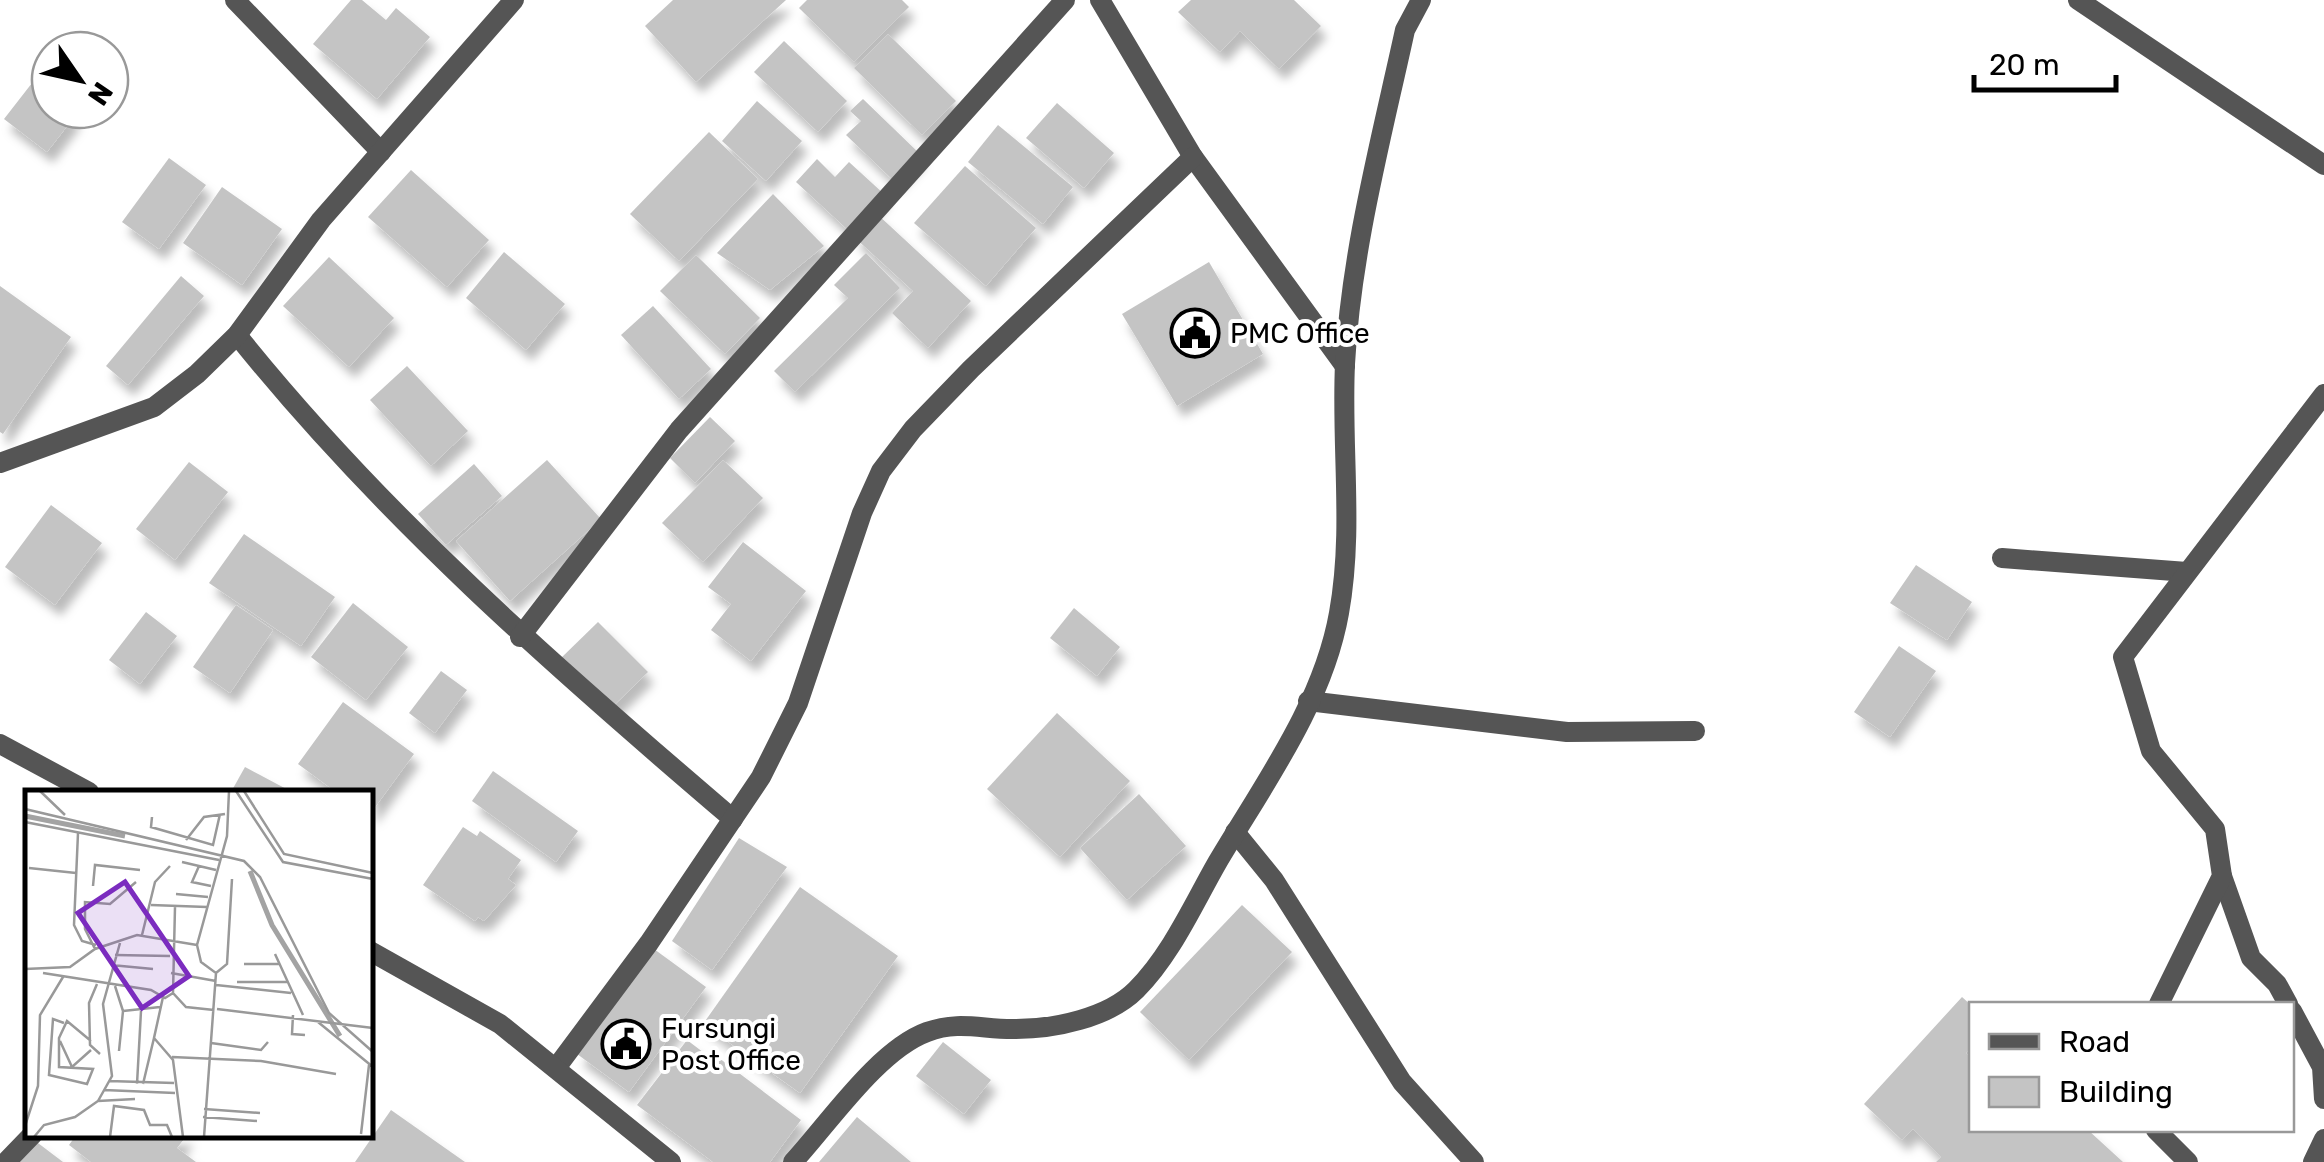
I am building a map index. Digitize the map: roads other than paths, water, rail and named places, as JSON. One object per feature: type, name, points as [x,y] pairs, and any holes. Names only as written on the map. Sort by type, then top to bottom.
[{"type":"street","points":[[235,0],[381,152]]},
{"type":"street","points":[[0,462],[154,406],[198,374],[237,335],[321,220],[514,0]]},
{"type":"street","points":[[520,637],[679,430],[1065,0]]},
{"type":"street","points":[[1100,0],[1193,157],[1345,366]]},
{"type":"street","points":[[793,1162],[894,1050],[925,1032],[960,1023],[1014,1030],[1054,1025],[1093,1015],[1134,993],[1163,956],[1281,759],[1308,701],[1339,616],[1349,528],[1345,366],[1354,280],[1405,30],[1421,0]]},
{"type":"street","points":[[2078,0],[2324,165]]},
{"type":"street","points":[[556,1068],[649,943],[761,777],[798,704],[849,550],[881,471],[913,429],[971,369],[1193,157]]},
{"type":"street","points":[[237,335],[287,398],[520,637],[733,819]]},
{"type":"street","points":[[2287,1002],[2277,984],[2251,958],[2222,876],[2216,829],[2151,750],[2123,657],[2324,394]]},
{"type":"street","points":[[2002,558],[2187,572]]},
{"type":"street","points":[[1308,701],[1567,732],[1695,731]]},
{"type":"street","points":[[0,744],[85,790]]},
{"type":"street","points":[[1235,832],[1274,880],[1402,1082],[1474,1162]]},
{"type":"street","points":[[2160,1002],[2222,876]]},
{"type":"street","points":[[372,952],[500,1024],[671,1162]]},
{"type":"street","points":[[2294,1015],[2322,1067],[2324,1099]]},
{"type":"street","points":[[2158,1132],[2188,1162]]},
{"type":"street","points":[[6,1162],[29,1137]]},
{"type":"street","points":[[2313,1162],[2324,1139]]},
{"type":"place","name":"PMC Office","points":[[1195,333]]},
{"type":"place","name":"Fursungi Post Office","points":[[626,1044]]}]
